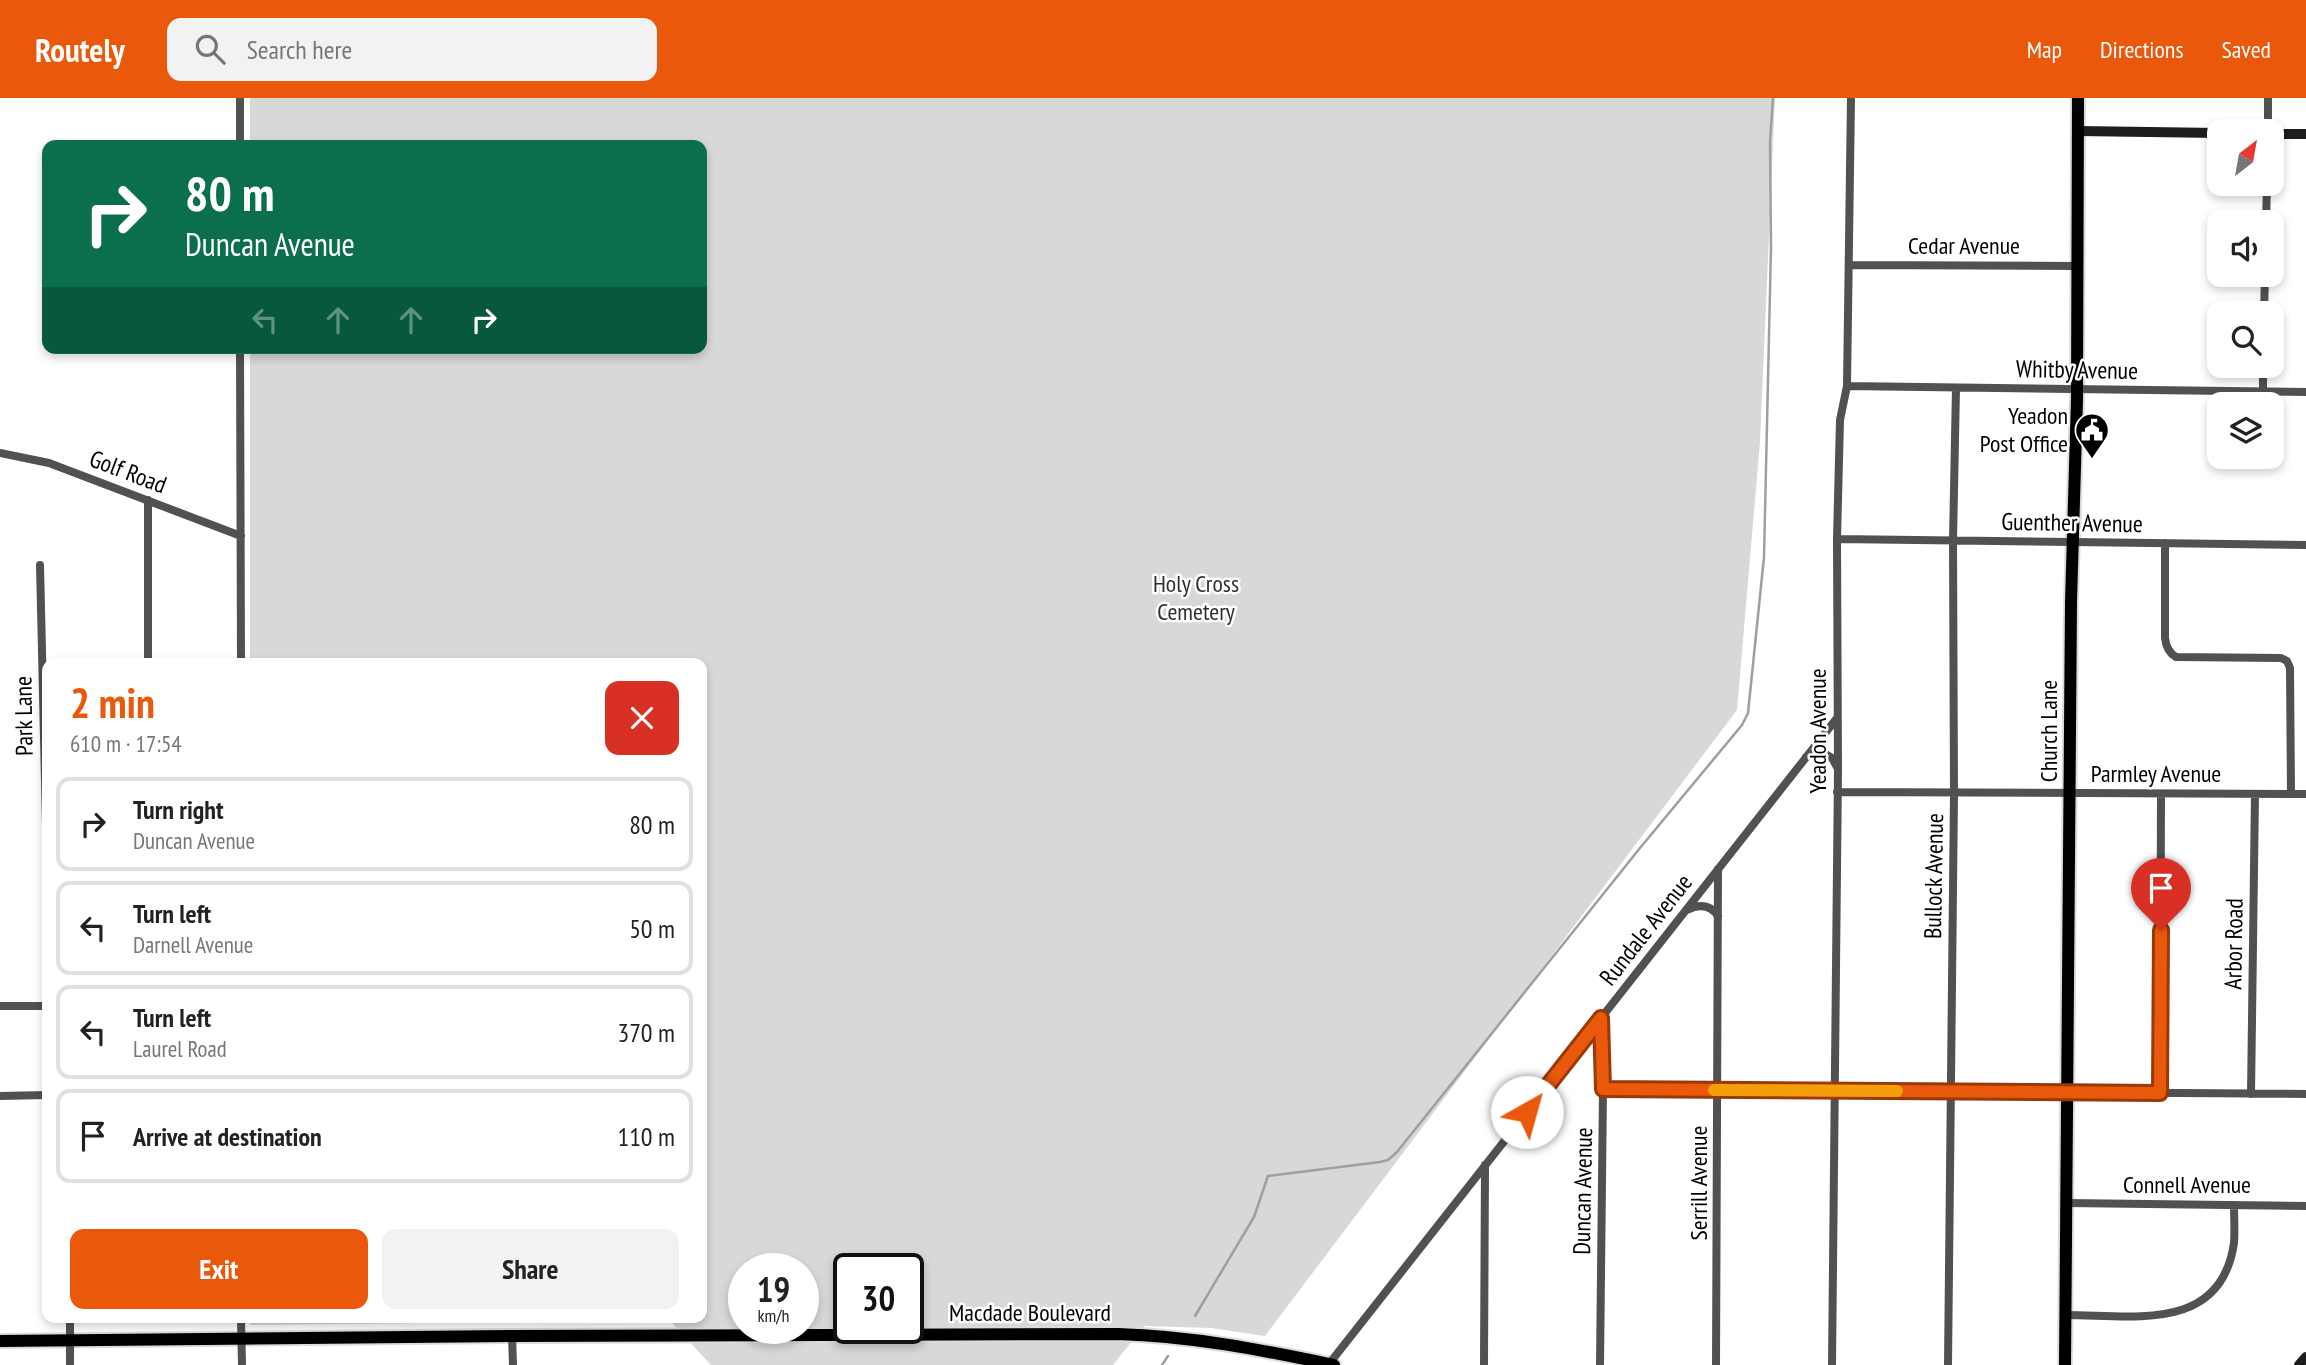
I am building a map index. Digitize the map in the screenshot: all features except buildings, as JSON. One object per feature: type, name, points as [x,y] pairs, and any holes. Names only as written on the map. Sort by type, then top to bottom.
[{"type":"main road","name":"Church Lane","points":[[2065,1365],[2078,98]]},
{"type":"main road","name":"Macdade Boulevard","points":[[0,1341],[512,1336],[1143,1335],[1214,1342],[1331,1364]]},
{"type":"street","points":[[240,98],[240,140]]},
{"type":"street","name":"Yeadon Avenue","points":[[1832,1365],[1838,792],[1837,539],[1840,421],[1847,386],[1851,98]]},
{"type":"street","points":[[2268,98],[2269,119]]},
{"type":"street","points":[[2078,131],[2207,133]]},
{"type":"street","points":[[2284,133],[2306,134]]},
{"type":"street","name":"Cedar Avenue","points":[[1850,265],[2077,266]]},
{"type":"street","points":[[240,354],[241,658]]},
{"type":"street","points":[[2263,378],[2263,391]]},
{"type":"street","name":"Whitby Avenue","points":[[1847,386],[2306,391]]},
{"type":"street","name":"Bullock Avenue","points":[[1948,1365],[1956,388]]},
{"type":"street","name":"Golf Road","points":[[0,453],[49,463],[241,537]]},
{"type":"street","points":[[148,500],[148,658]]},
{"type":"street","name":"Guenther Avenue","points":[[1837,539],[2306,545]]},
{"type":"street","points":[[2165,543],[2165,638],[2172,655],[2281,658],[2287,661],[2290,668],[2291,794]]},
{"type":"street","name":"Park Lane","points":[[40,565],[42,658]]},
{"type":"street","name":"Rundale Avenue","points":[[1331,1364],[1837,718]]},
{"type":"street","points":[[1806,757],[1814,753],[1826,754],[1835,761],[1838,770]]},
{"type":"street","name":"Parmley Avenue","points":[[1838,792],[2306,794]]},
{"type":"street","points":[[2160,1093],[2161,794]]},
{"type":"street","name":"Arbor Road","points":[[2251,1094],[2255,794]]},
{"type":"street","name":"Serrill Avenue","points":[[1716,1365],[1718,869]]},
{"type":"street","points":[[1685,911],[1695,906],[1706,906],[1719,918]]},
{"type":"street","points":[[0,1006],[42,1006]]},
{"type":"street","name":"Duncan Avenue","points":[[1600,1365],[1603,1089],[1601,1018]]},
{"type":"street","points":[[1603,1089],[2306,1094]]},
{"type":"street","points":[[0,1096],[42,1095]]},
{"type":"street","points":[[1485,1165],[1485,1365]]},
{"type":"street","name":"Connell Avenue","points":[[2067,1203],[2306,1206]]},
{"type":"street","points":[[2066,1315],[2156,1316],[2181,1312],[2205,1299],[2224,1278],[2234,1242],[2234,1205]]},
{"type":"street","points":[[70,1323],[71,1365]]},
{"type":"street","points":[[241,1323],[242,1365]]},
{"type":"street","points":[[512,1336],[513,1365]]},
{"type":"green space","name":"Holy Cross Cemetery","points":[[250,98],[1775,98],[1760,442],[1737,710],[1265,1336],[1211,1328],[1144,1326],[1113,1365],[711,1365],[672,1323],[707,1323],[707,658],[250,658],[250,354],[707,354],[707,140],[250,140]]},
{"type":"green space","name":"Holy Cross Cemetery","points":[[250,1323],[418,1323],[250,1325]]},
{"type":"waterway","points":[[1195,1316],[1254,1217],[1268,1176],[1380,1162],[1388,1160],[1397,1152],[1742,725],[1748,713],[1764,557],[1771,247],[1770,141],[1773,98]]},
{"type":"waterway","points":[[1162,1365],[1168,1356]]},
{"type":"slow traffic","points":[[1714,1090],[1897,1091]]},
{"type":"place","name":"Yeadon Post Office","points":[[2092,460]]},
{"type":"route","points":[[1527,1112],[1601,1018],[1603,1089],[2160,1093],[2161,930]]}]
